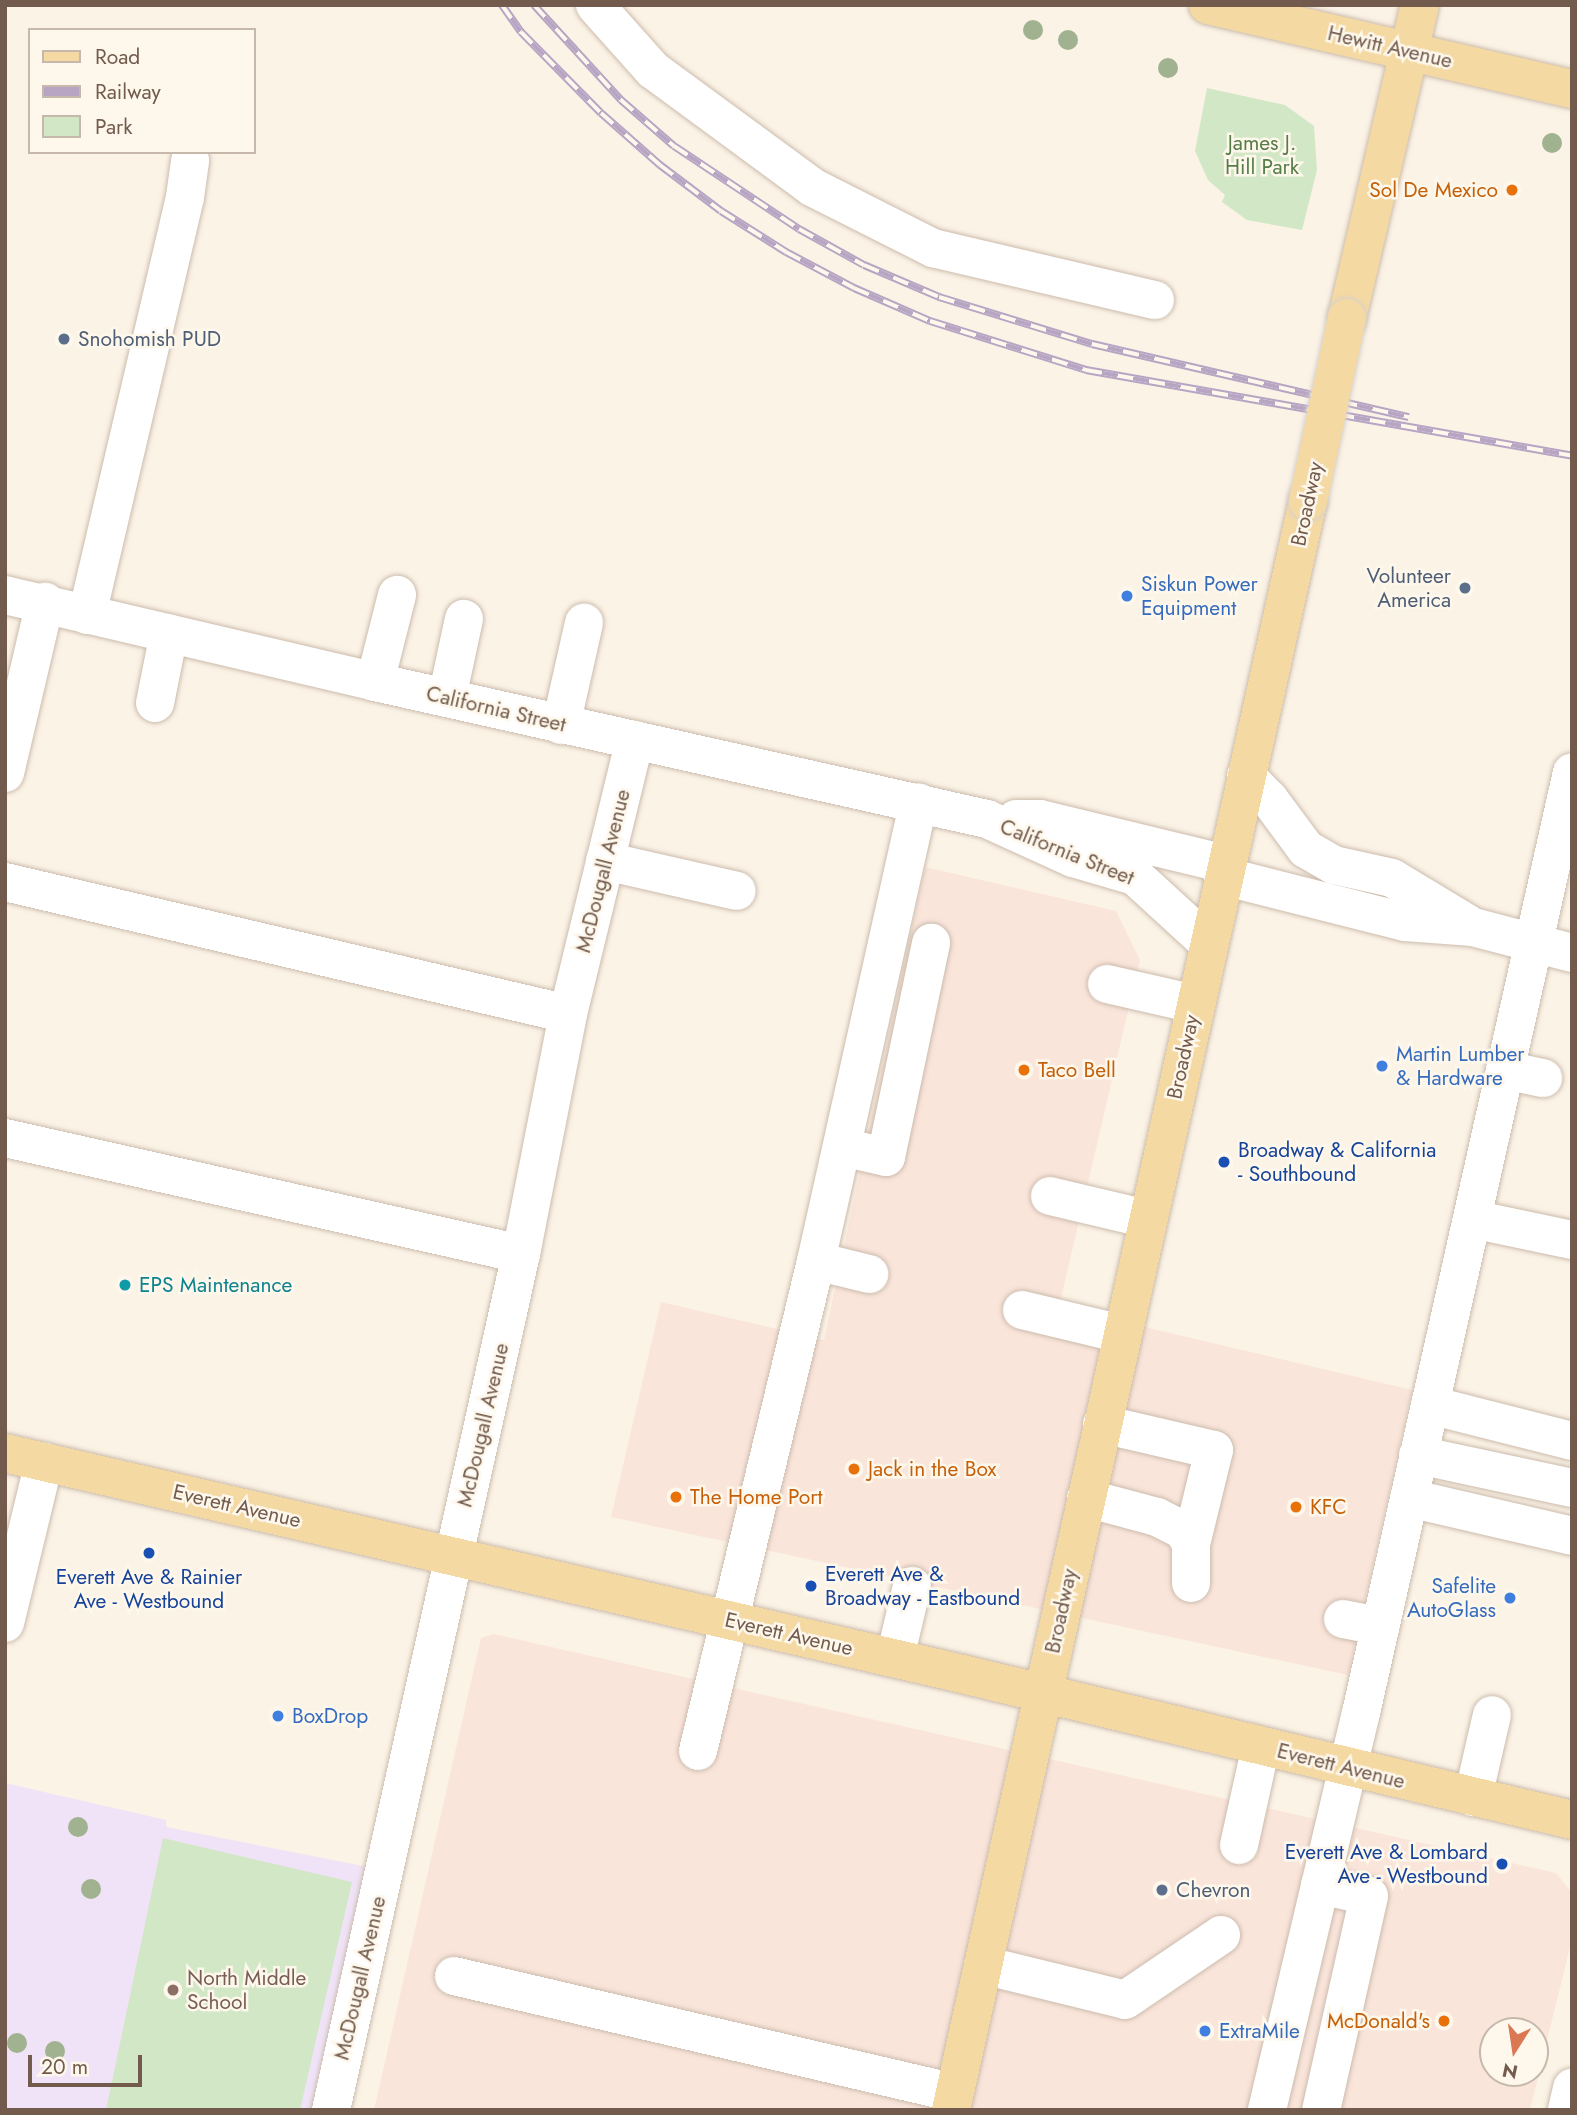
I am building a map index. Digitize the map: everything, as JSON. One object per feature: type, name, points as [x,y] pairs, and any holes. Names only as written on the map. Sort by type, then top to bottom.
[{"type":"main road","name":"Broadway","points":[[953,2101],[1347,318],[1420,5]]},
{"type":"main road","name":"Hewitt Avenue","points":[[1219,6],[1572,89]]},
{"type":"main road","name":"Everett Avenue","points":[[5,1453],[895,1658],[1572,1820]]},
{"type":"street","points":[[595,5],[653,70],[812,187],[933,248],[1155,300]]},
{"type":"street","points":[[87,615],[185,197],[190,160]]},
{"type":"street","name":"California Street","points":[[5,595],[45,602],[87,615],[374,682],[987,819],[1073,858],[1135,876],[1208,943]]},
{"type":"street","points":[[374,682],[397,595]]},
{"type":"street","points":[[5,773],[45,602]]},
{"type":"street","points":[[447,698],[464,618]]},
{"type":"street","points":[[561,724],[584,623]]},
{"type":"street","points":[[155,703],[169,633]]},
{"type":"street","name":"McDougall Avenue","points":[[331,2110],[521,1254],[568,1014],[635,740]]},
{"type":"street","points":[[1267,2110],[1348,1768],[1362,1623],[1409,1498],[1572,772]]},
{"type":"street","name":"California Street","points":[[1246,776],[1269,799],[1306,849],[1334,865],[1392,878],[1473,927]]},
{"type":"street","points":[[698,1751],[728,1620],[773,1382],[816,1261],[919,802]]},
{"type":"street","name":"California Street","points":[[987,819],[1040,819],[1405,922],[1473,927],[1572,953]]},
{"type":"street","points":[[605,861],[737,891]]},
{"type":"street","points":[[5,882],[111,894],[568,1014]]},
{"type":"street","points":[[842,1147],[886,1157],[930,943]]},
{"type":"street","points":[[1107,984],[1195,1004]]},
{"type":"street","points":[[1505,1070],[1543,1078]]},
{"type":"street","points":[[5,1138],[521,1254]]},
{"type":"street","points":[[1050,1195],[1147,1219]]},
{"type":"street","points":[[1472,1219],[1572,1240]]},
{"type":"street","points":[[816,1261],[869,1274]]},
{"type":"street","points":[[1022,1310],[1122,1334]]},
{"type":"street","points":[[1430,1405],[1572,1441]]},
{"type":"street","points":[[1102,1424],[1214,1450],[1191,1544],[1191,1583]]},
{"type":"street","points":[[1418,1455],[1572,1488]]},
{"type":"street","points":[[5,1623],[44,1462]]},
{"type":"street","points":[[1086,1498],[1157,1517],[1183,1530],[1191,1544]]},
{"type":"street","points":[[1409,1498],[1572,1536]]},
{"type":"street","points":[[895,1658],[912,1586]]},
{"type":"street","points":[[1473,1797],[1492,1715]]},
{"type":"street","points":[[1239,1845],[1261,1746]]},
{"type":"street","points":[[1320,1885],[1369,1896],[1321,2110]]},
{"type":"street","points":[[983,1965],[1125,2000],[1221,1935]]},
{"type":"street","points":[[454,1976],[953,2101]]},
{"type":"street","points":[[1567,2110],[1572,2088]]},
{"type":"shaded area","points":[[925,867],[1116,911],[1140,960],[1059,1307],[1412,1390],[1348,1675],[611,1517],[661,1302],[824,1340]]},
{"type":"shaded area","points":[[493,1634],[1556,1873],[1572,1893],[1572,1939],[1549,2033],[1549,2017],[1479,2017],[1479,2087],[1536,2087],[1530,2110],[374,2110],[481,1638]]},
{"type":"shaded area","name":"North Middle School","points":[[5,1783],[166,1820],[166,1827],[368,1867],[314,2110],[5,2110]]},
{"type":"green space","name":"James J. Hill Park","points":[[1207,88],[1285,105],[1314,126],[1317,170],[1302,230],[1247,220],[1222,202],[1225,195],[1208,180],[1195,151]]},
{"type":"green space","points":[[163,1838],[352,1882],[300,2110],[106,2110]]},
{"type":"railway","points":[[502,5],[521,32],[601,113],[660,165],[721,211],[786,252],[854,288],[930,321],[1086,370],[1572,456]]},
{"type":"railway","points":[[534,5],[621,100],[674,146],[799,229],[864,265],[939,297],[1092,344],[1409,417]]},
{"type":"place","name":"Sol De Mexico","points":[[1512,190]]},
{"type":"place","name":"Snohomish PUD","points":[[64,339]]},
{"type":"place","name":"Volunteer America","points":[[1465,588]]},
{"type":"place","name":"Siskun Power Equipment","points":[[1127,596]]},
{"type":"place","name":"Martin Lumber & Hardware","points":[[1382,1066]]},
{"type":"place","name":"Taco Bell","points":[[1024,1070]]},
{"type":"place","name":"Broadway & California - Southbound","points":[[1224,1162]]},
{"type":"place","name":"EPS Maintenance","points":[[125,1285]]},
{"type":"place","name":"Jack in the Box","points":[[854,1469]]},
{"type":"place","name":"The Home Port","points":[[676,1497]]},
{"type":"place","name":"KFC","points":[[1296,1507]]},
{"type":"place","name":"Everett Ave & Rainier Ave - Westbound","points":[[149,1553]]},
{"type":"place","name":"Everett Ave & Broadway - Eastbound","points":[[811,1586]]},
{"type":"place","name":"Safelite AutoGlass","points":[[1510,1598]]},
{"type":"place","name":"BoxDrop","points":[[278,1716]]},
{"type":"place","name":"Everett Ave & Lombard Ave - Westbound","points":[[1502,1864]]},
{"type":"place","name":"Chevron","points":[[1162,1890]]},
{"type":"place","name":"North Middle School","points":[[173,1990]]},
{"type":"place","name":"McDonald's","points":[[1444,2021]]},
{"type":"place","name":"ExtraMile","points":[[1205,2031]]}]
